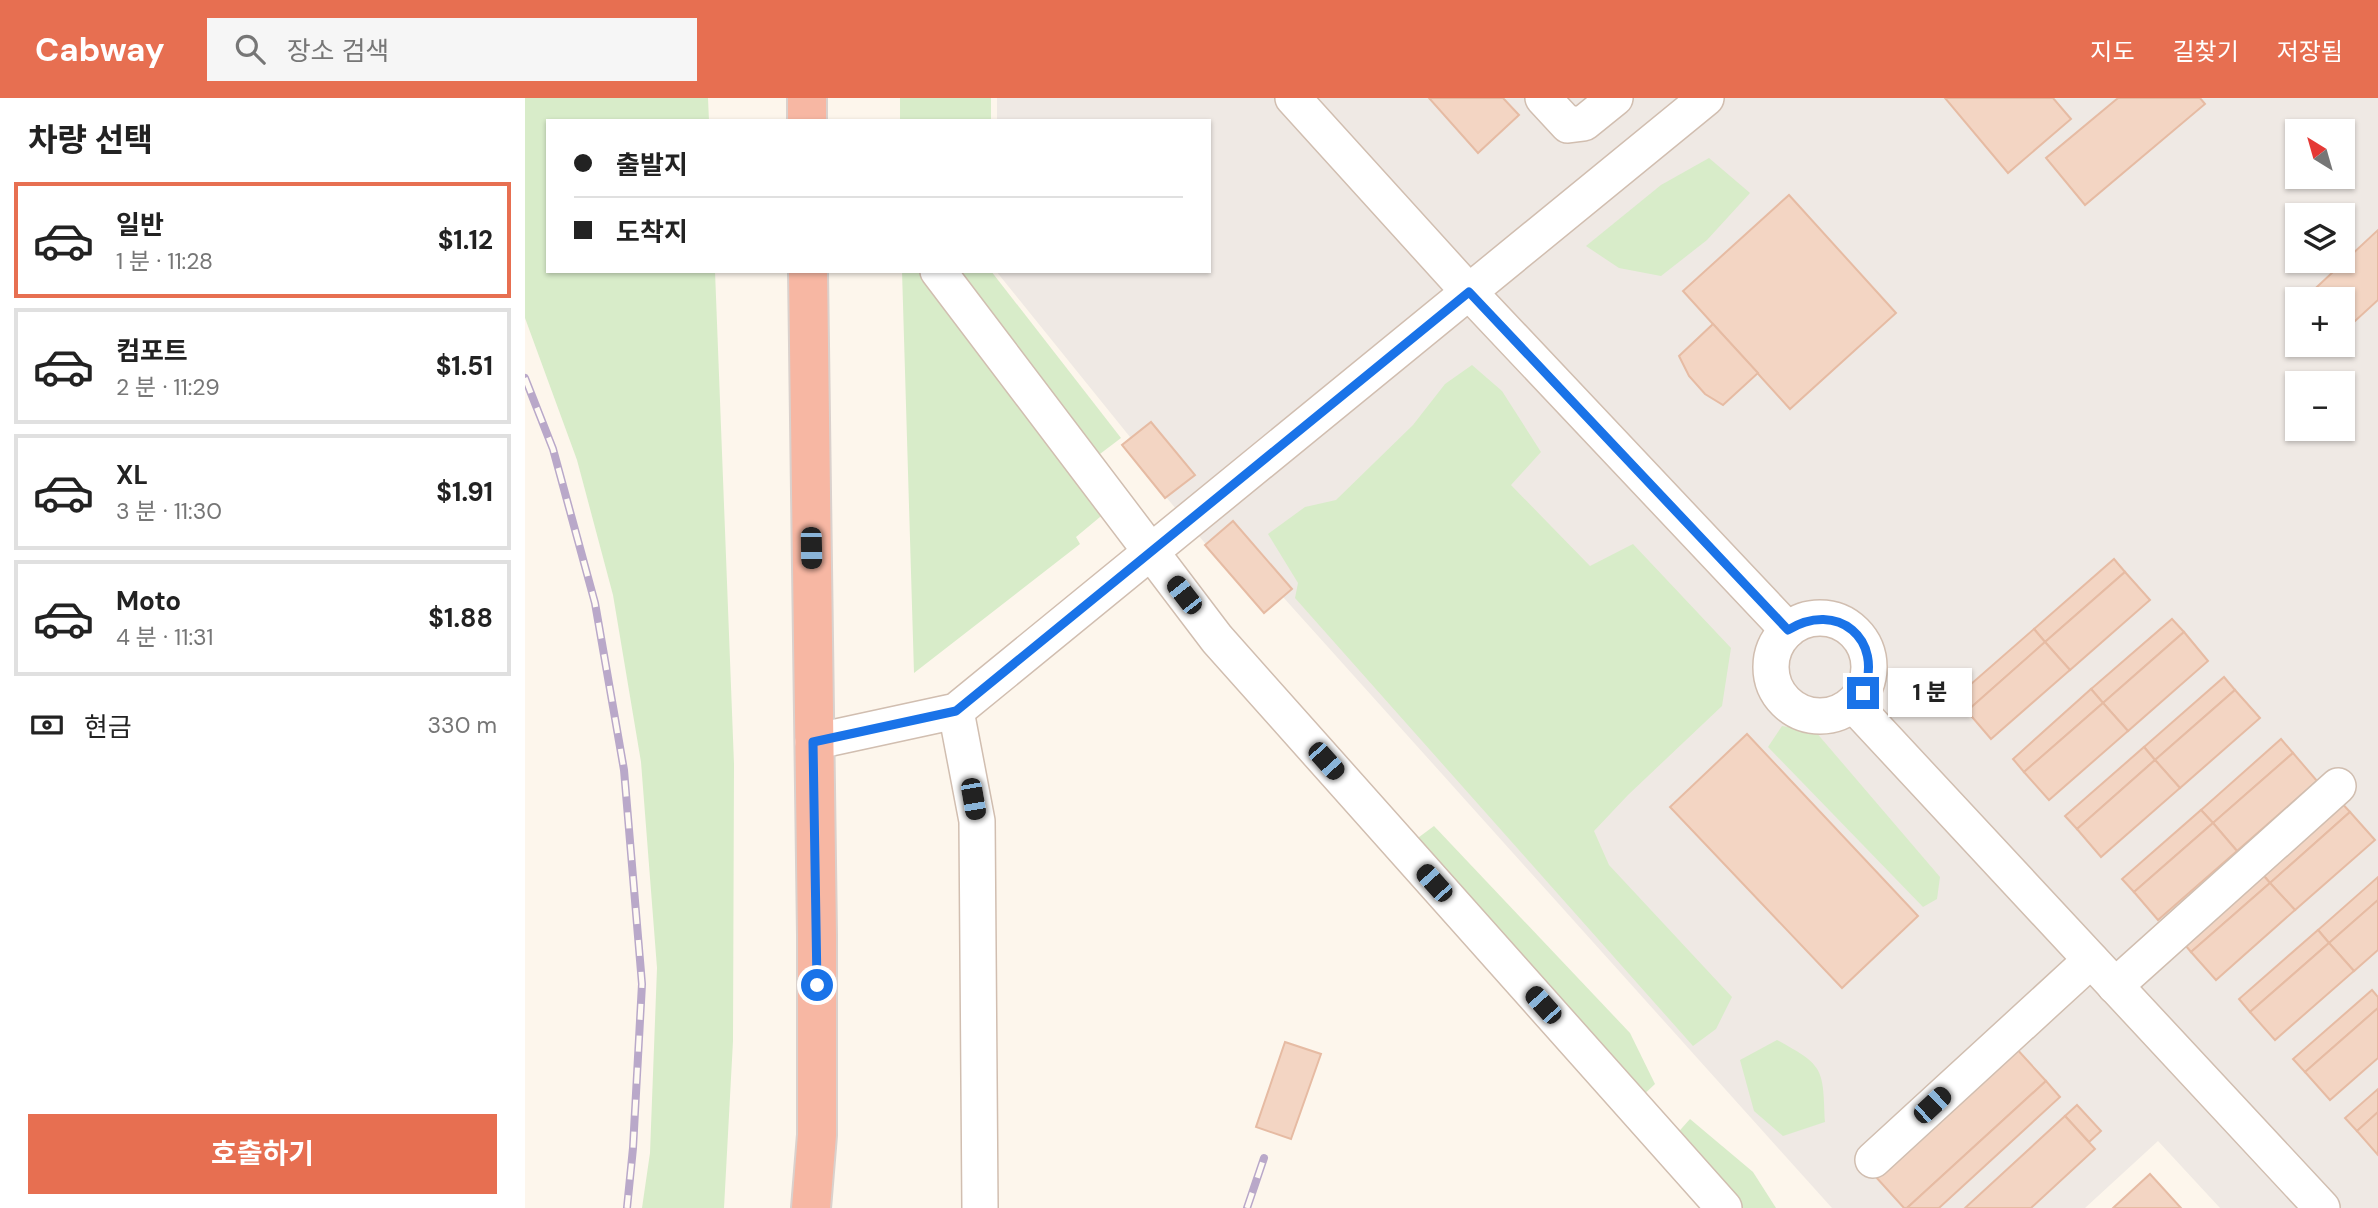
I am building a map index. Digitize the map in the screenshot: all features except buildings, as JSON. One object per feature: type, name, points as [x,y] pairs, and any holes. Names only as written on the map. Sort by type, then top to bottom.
[{"type":"highway","points":[[807,98],[807,119]]},
{"type":"highway","points":[[808,273],[817,935],[817,1135],[811,1208]]},
{"type":"lane","points":[[1293,98],[1469,292],[1788,630]]},
{"type":"lane","points":[[1543,98],[1568,125],[1584,123],[1611,102],[1642,150]]},
{"type":"lane","points":[[813,742],[956,711],[1706,98]]},
{"type":"lane","points":[[940,273],[1217,639],[1724,1208]]},
{"type":"lane","points":[[1816,618],[1832,619],[1846,625],[1858,635],[1866,648],[1870,663],[1866,686],[1853,704],[1840,713],[1809,715],[1795,709],[1783,699],[1771,672],[1772,656],[1778,642],[1788,630],[1816,618]]},
{"type":"lane","points":[[1853,704],[2322,1208]]},
{"type":"lane","points":[[956,711],[977,821],[980,1208]]},
{"type":"lane","points":[[2115,986],[2338,786]]},
{"type":"lane","points":[[1873,1160],[2091,960]]},
{"type":"shaded area","points":[[997,98],[2378,98],[2378,1208],[2220,1208],[2158,1141],[2085,1208],[1832,1208],[1283,597],[1264,613],[1122,445],[1130,437],[998,273],[1211,273],[1211,119],[997,119]]},
{"type":"green space","points":[[525,98],[708,98],[709,119],[546,119],[546,273],[715,273],[734,764],[733,1041],[724,1208],[642,1208],[650,1153],[657,968],[641,762],[613,595],[577,460],[525,318]]},
{"type":"green space","points":[[900,98],[991,98],[991,119],[900,119]]},
{"type":"green space","points":[[1709,158],[1750,193],[1707,240],[1661,276],[1619,268],[1586,246],[1661,185]]},
{"type":"green space","points":[[902,273],[927,273],[1106,512],[1076,537],[1080,544],[914,673]]},
{"type":"green space","points":[[953,273],[993,273],[1121,438],[1096,457]]},
{"type":"green space","points":[[1472,365],[1502,391],[1541,452],[1511,485],[1590,566],[1633,544],[1731,648],[1722,706],[1594,831],[1609,865],[1732,997],[1716,1029],[1693,1046],[1295,598],[1298,583],[1268,534],[1305,507],[1336,500],[1413,425],[1445,384]]},
{"type":"green space","points":[[1782,726],[1815,731],[1940,877],[1937,899],[1923,907],[1768,747]]},
{"type":"green space","points":[[1434,826],[1630,1033],[1655,1084],[1639,1099],[1411,843]]},
{"type":"green space","points":[[1777,1040],[1813,1063],[1822,1080],[1824,1104],[1825,1122],[1783,1136],[1754,1111],[1740,1060]]},
{"type":"green space","points":[[1690,1119],[1753,1172],[1776,1208],[1736,1208],[1674,1137]]},
{"type":"railway","points":[[525,378],[553,449],[595,603],[624,770],[642,984],[627,1208]]},
{"type":"railway","points":[[1247,1208],[1264,1158]]},
{"type":"route","points":[[817,985],[813,742],[956,711],[1469,292],[1788,630],[1816,618],[1832,619],[1846,625],[1858,635],[1866,648],[1870,663],[1869,678],[1863,693]]}]
